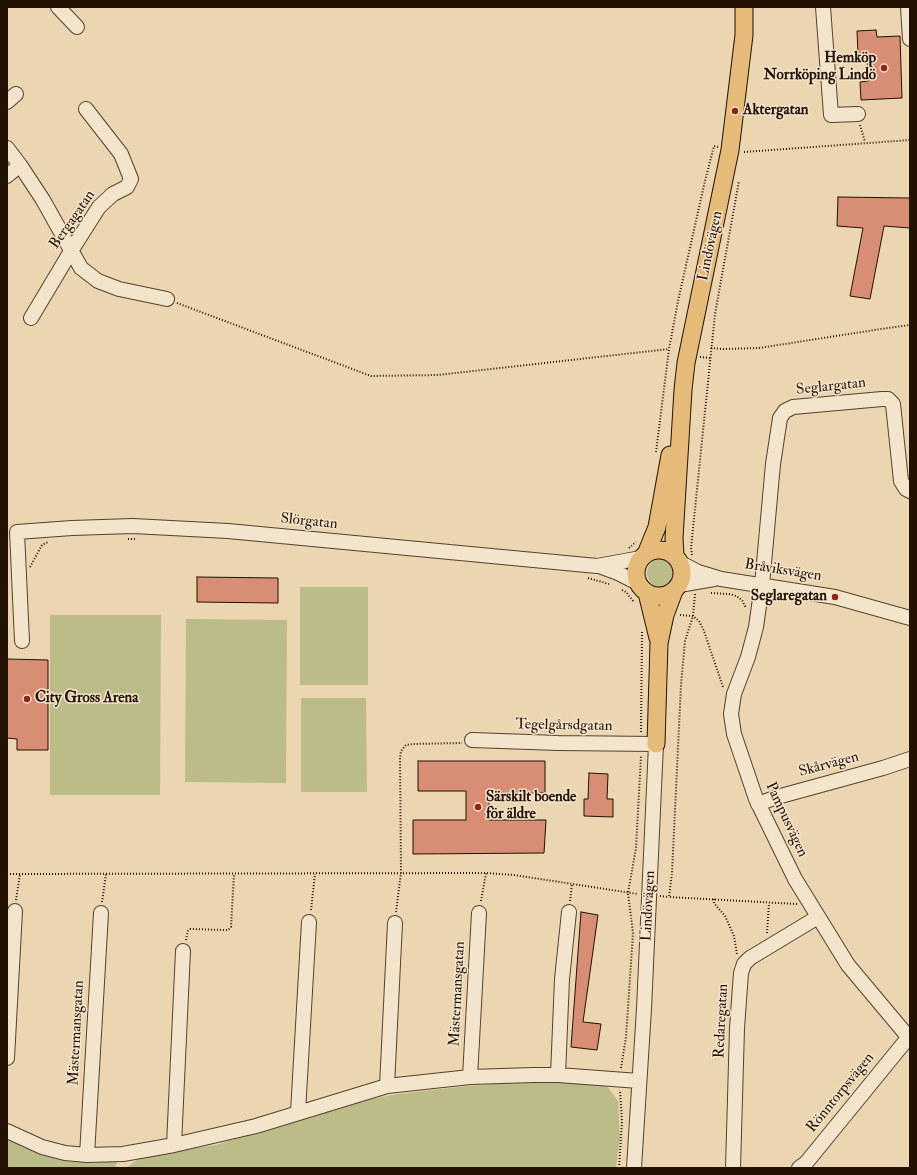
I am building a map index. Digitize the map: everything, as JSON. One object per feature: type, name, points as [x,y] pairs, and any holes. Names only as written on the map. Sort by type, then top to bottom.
[{"type":"main road","name":"Lindövägen","points":[[734,7],[736,101]]},
{"type":"main road","name":"Lindövägen","points":[[677,559],[674,538],[686,362],[727,163],[744,34],[744,7]]},
{"type":"main road","name":"Lindövägen","points":[[644,556],[656,527],[683,390]]},
{"type":"main road","points":[[661,550],[668,552],[677,559],[682,570],[682,578],[676,588],[667,595],[653,596],[642,588],[636,570],[644,556],[653,551],[661,550]]},
{"type":"main road","name":"Lindövägen","points":[[642,588],[659,644]]},
{"type":"main road","name":"Lindövägen","points":[[656,744],[659,644],[665,615],[676,588]]},
{"type":"street","points":[[58,7],[77,27]]},
{"type":"street","points":[[823,7],[831,115],[858,114]]},
{"type":"street","points":[[908,7],[910,39]]},
{"type":"street","name":"Bergagatan","points":[[31,318],[99,207],[113,194],[127,187],[131,179],[121,154],[86,109]]},
{"type":"street","points":[[7,148],[43,200],[81,268],[98,281],[119,289],[167,299]]},
{"type":"street","points":[[7,176],[20,165]]},
{"type":"street","name":"Seglargatan","points":[[762,585],[773,464],[780,418],[785,411],[793,407],[888,399],[893,404],[901,482],[906,489],[910,491]]},
{"type":"street","name":"Slörgatan","points":[[22,641],[12,532],[134,526],[228,531],[597,566],[618,573],[642,588]]},
{"type":"street","name":"Slörgatan","points":[[597,566],[644,556]]},
{"type":"street","points":[[677,559],[697,577]]},
{"type":"street","name":"Bråviksvägen","points":[[676,588],[697,577],[720,579],[835,597],[910,618]]},
{"type":"street","name":"Pampusvägen","points":[[762,585],[756,627],[748,656],[734,694],[732,706],[731,714],[734,734],[740,756],[758,804],[795,879],[848,965],[909,1039]]},
{"type":"street","name":"Tegelgårsdgatan","points":[[472,740],[656,744]]},
{"type":"street","name":"Lindövägen","points":[[634,1168],[644,1009],[656,744]]},
{"type":"street","name":"Skårvägen","points":[[758,804],[777,797],[910,759]]},
{"type":"street","points":[[7,1058],[15,911]]},
{"type":"street","points":[[558,1075],[562,979],[569,912]]},
{"type":"street","name":"Mästermansgatan","points":[[87,1155],[101,913]]},
{"type":"street","name":"Mästermansgatan","points":[[470,1077],[479,913]]},
{"type":"street","points":[[744,964],[769,946],[818,917]]},
{"type":"street","points":[[298,1112],[309,922]]},
{"type":"street","points":[[387,1086],[395,923]]},
{"type":"street","points":[[174,1145],[183,951]]},
{"type":"street","name":"Redaregatan","points":[[733,1168],[738,1028],[741,973],[744,964]]},
{"type":"street","name":"Rönntorpsvägen","points":[[799,1168],[806,1163],[909,1039]]},
{"type":"street","points":[[7,1131],[42,1147],[65,1153],[87,1155],[123,1154],[174,1145],[256,1126],[387,1086],[470,1077],[558,1075],[639,1081]]},
{"type":"path","points":[[858,114],[865,142]]},
{"type":"path","points":[[742,159],[744,152]]},
{"type":"path","points":[[669,897],[672,873],[681,685],[685,641],[693,616],[698,563],[693,560],[691,548],[715,314],[740,174]]},
{"type":"path","points":[[167,299],[371,376],[438,375],[669,350]]},
{"type":"path","points":[[711,348],[759,348],[910,325]]},
{"type":"path","points":[[122,539],[144,539]]},
{"type":"path","points":[[15,572],[29,569],[42,545],[48,542]]},
{"type":"path","points":[[585,577],[616,586]]},
{"type":"path","points":[[665,615],[693,616],[699,620],[732,706]]},
{"type":"path","points":[[395,923],[401,873],[401,751],[406,745],[468,744],[472,740]]},
{"type":"path","points":[[479,913],[486,873]]},
{"type":"path","points":[[7,874],[486,873],[514,875],[628,893],[669,897],[800,904]]},
{"type":"path","points":[[15,911],[20,874]]},
{"type":"path","points":[[101,913],[106,874]]},
{"type":"path","points":[[183,951],[188,931],[190,930],[228,930],[231,927],[234,874]]},
{"type":"path","points":[[309,922],[315,874]]},
{"type":"path","points":[[569,912],[572,884]]},
{"type":"path","points":[[619,1168],[622,1122],[620,1080],[626,1037],[633,933],[628,893]]},
{"type":"path","points":[[714,899],[714,903],[724,916],[734,936],[738,958],[744,964]]},
{"type":"path","points":[[769,903],[767,940],[769,946]]},
{"type":"green space","points":[[661,559],[667,560],[671,563],[674,567],[674,579],[671,583],[667,586],[661,587],[655,586],[651,583],[648,579],[647,573],[648,567],[651,563],[655,560]]},
{"type":"green space","points":[[300,587],[368,587],[368,685],[300,685]]},
{"type":"green space","points":[[50,615],[161,615],[160,795],[50,795]]},
{"type":"green space","points":[[186,619],[287,620],[286,783],[185,782]]},
{"type":"green space","points":[[301,698],[366,698],[367,792],[301,792]]},
{"type":"green space","points":[[536,1081],[606,1085],[618,1101],[620,1137],[616,1168],[126,1168],[138,1159],[168,1152],[216,1145],[337,1105],[398,1094],[467,1086]]},
{"type":"green space","points":[[7,1138],[22,1146],[64,1157],[118,1160],[115,1168],[7,1168]]},
{"type":"building","name":"Hemköp Norrköping Lindö","points":[[876,30],[877,37],[900,36],[902,98],[861,100],[860,82],[868,81],[867,55],[858,55],[857,31]]},
{"type":"building","points":[[838,197],[910,198],[910,228],[884,226],[870,299],[850,296],[863,228],[837,226]]},
{"type":"building","points":[[197,577],[278,578],[278,603],[197,602]]},
{"type":"building","name":"City Gross Arena","points":[[7,659],[48,660],[48,750],[17,750],[17,739],[7,738]]},
{"type":"building","name":"Särskilt boende för äldre","points":[[418,761],[545,761],[545,793],[489,793],[489,820],[546,820],[544,853],[413,854],[413,820],[466,820],[466,791],[418,791]]},
{"type":"building","points":[[589,773],[608,774],[607,799],[613,799],[613,817],[584,816],[584,799],[588,799]]},
{"type":"building","points":[[581,912],[598,915],[583,1022],[601,1024],[597,1050],[571,1047]]},
{"type":"place","name":"Hemköp Norrköping Lindö","points":[[884,68]]},
{"type":"place","name":"Aktergatan","points":[[735,111]]},
{"type":"place","name":"Seglaregatan","points":[[835,597]]},
{"type":"place","name":"City Gross Arena","points":[[27,699]]},
{"type":"place","name":"Särskilt boende för äldre","points":[[478,807]]}]
